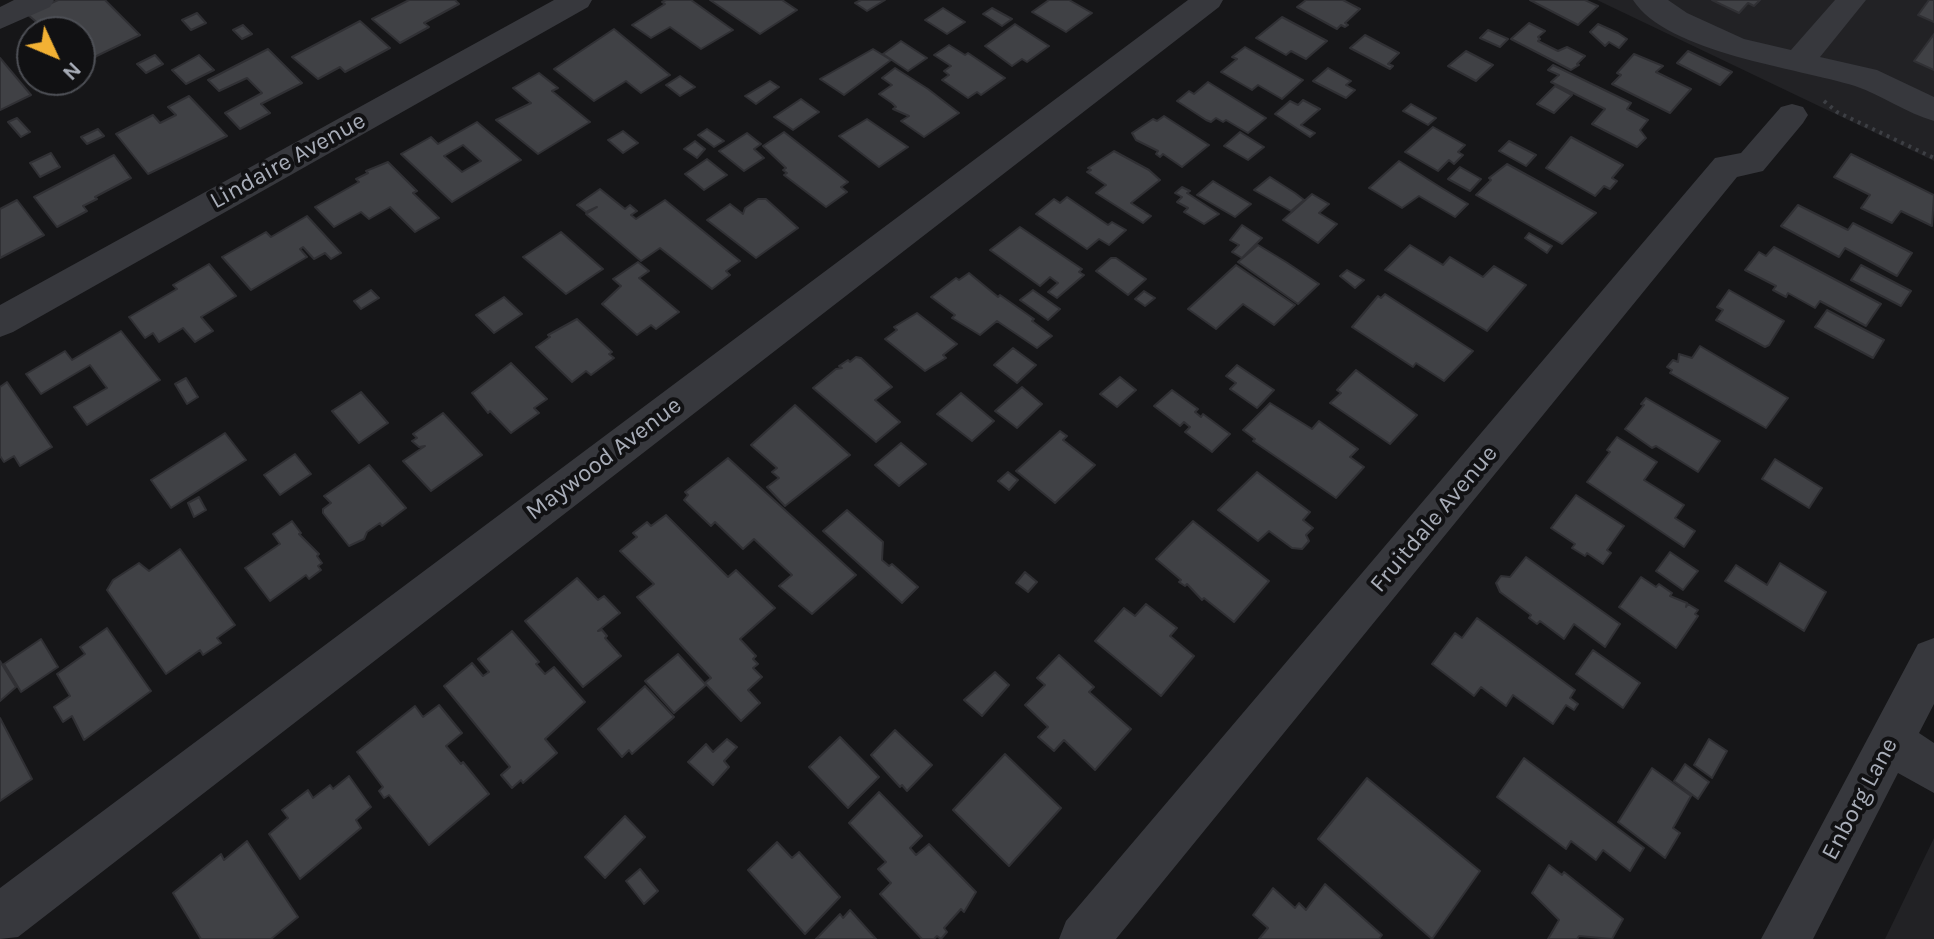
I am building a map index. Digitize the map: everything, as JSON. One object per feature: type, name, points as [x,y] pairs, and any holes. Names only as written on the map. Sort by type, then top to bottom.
[{"type":"street","points":[[0,19],[39,0]]},
{"type":"street","name":"Lindaire Avenue","points":[[0,322],[577,0]]},
{"type":"street","name":"Maywood Avenue","points":[[0,919],[1208,0]]},
{"type":"street","points":[[1648,0],[1676,20],[1735,47],[1866,78],[1934,110]]},
{"type":"street","points":[[1799,61],[1851,0]]},
{"type":"street","name":"Fruitdale Avenue","points":[[1084,939],[1727,167],[1751,163],[1806,106]]},
{"type":"street","name":"Enborg Lane","points":[[1786,939],[1934,659]]},
{"type":"street","points":[[1891,741],[1934,770]]},
{"type":"path","points":[[1806,106],[1837,112],[1934,158]]},
{"type":"shaded area","points":[[1597,0],[1934,0],[1934,161]]},
{"type":"shaded area","points":[[1934,838],[1934,939],[1885,939]]},
{"type":"building","points":[[58,0],[105,0],[140,35],[96,56],[96,16],[27,14]]},
{"type":"building","points":[[409,0],[455,0],[459,4],[424,23],[429,27],[400,43],[372,19]]},
{"type":"building","points":[[691,0],[733,30],[701,49],[670,27],[651,38],[632,25],[665,4],[662,2]]},
{"type":"building","points":[[710,0],[782,0],[797,10],[760,34]]},
{"type":"building","points":[[885,0],[867,11],[855,3]]},
{"type":"building","points":[[1049,0],[1069,0],[1092,13],[1066,32],[1032,12]]},
{"type":"building","points":[[1306,0],[1343,0],[1360,9],[1345,23],[1348,25],[1337,29],[1297,7]]},
{"type":"building","points":[[1530,0],[1585,0],[1598,6],[1578,25]]},
{"type":"building","points":[[1712,0],[1760,0],[1754,6],[1748,3],[1739,13]]},
{"type":"building","points":[[1929,0],[1934,0],[1934,22],[1918,15]]},
{"type":"building","points":[[943,8],[965,22],[947,34],[925,20]]},
{"type":"building","points":[[992,8],[1012,19],[1002,26],[983,14]]},
{"type":"building","points":[[197,13],[206,23],[191,30],[182,20]]},
{"type":"building","points":[[1282,17],[1327,41],[1306,59],[1291,51],[1286,55],[1256,38]]},
{"type":"building","points":[[360,21],[390,48],[345,72],[340,67],[318,79],[292,57]]},
{"type":"building","points":[[1529,23],[1545,31],[1538,41],[1558,51],[1567,47],[1585,56],[1579,65],[1571,70],[1511,39]]},
{"type":"building","points":[[1015,24],[1049,46],[1027,62],[1022,59],[1012,66],[985,46]]},
{"type":"building","points":[[1598,24],[1627,39],[1619,48],[1609,42],[1605,46],[1590,32]]},
{"type":"building","points":[[243,25],[252,34],[242,39],[233,30]]},
{"type":"building","points":[[614,29],[670,75],[641,93],[626,81],[594,101],[554,69]]},
{"type":"building","points":[[1488,30],[1508,39],[1500,47],[1480,38]]},
{"type":"building","points":[[1934,34],[1934,70],[1914,61]]},
{"type":"building","points":[[1365,35],[1399,53],[1388,64],[1393,66],[1390,69],[1350,48]]},
{"type":"building","points":[[901,41],[927,58],[908,71],[883,54]]},
{"type":"building","points":[[949,45],[965,55],[968,53],[1005,78],[981,95],[977,92],[968,98],[942,80],[949,75],[944,71],[951,66],[934,55]]},
{"type":"building","points":[[1245,47],[1303,80],[1282,99],[1258,85],[1252,90],[1221,72],[1237,59],[1232,57]]},
{"type":"building","points":[[268,49],[302,83],[261,104],[270,113],[240,129],[225,113],[262,93],[247,78],[219,91],[208,80]]},
{"type":"building","points":[[873,49],[891,60],[844,95],[820,79]]},
{"type":"building","points":[[1466,51],[1493,65],[1476,81],[1448,66]]},
{"type":"building","points":[[1688,51],[1732,72],[1720,85],[1677,63]]},
{"type":"building","points":[[1634,54],[1663,66],[1656,72],[1691,89],[1670,113],[1612,84],[1621,75],[1617,73]]},
{"type":"building","points":[[155,55],[163,64],[146,73],[137,64]]},
{"type":"building","points":[[199,55],[214,70],[186,84],[172,70]]},
{"type":"building","points":[[0,58],[16,77],[16,96],[29,96],[0,110]]},
{"type":"building","points":[[1553,65],[1631,103],[1627,109],[1648,120],[1640,130],[1646,138],[1637,147],[1592,124],[1605,109],[1551,82],[1559,75],[1548,70]]},
{"type":"building","points":[[895,68],[959,113],[924,137],[901,121],[909,116],[893,109],[896,107],[879,94],[892,85],[882,78]]},
{"type":"building","points":[[1328,68],[1351,81],[1346,85],[1355,90],[1346,98],[1313,81]]},
{"type":"building","points":[[539,73],[558,88],[552,91],[590,122],[538,154],[496,120],[531,103],[513,88]]},
{"type":"building","points":[[680,76],[695,87],[680,96],[666,85]]},
{"type":"building","points":[[770,81],[779,87],[756,104],[745,96]]},
{"type":"building","points":[[1208,82],[1266,118],[1248,133],[1226,120],[1206,120],[1177,101],[1189,91],[1194,94]]},
{"type":"building","points":[[1555,86],[1572,95],[1554,113],[1537,104]]},
{"type":"building","points":[[189,96],[227,136],[148,174],[116,134],[153,115],[160,123],[176,115],[168,107]]},
{"type":"building","points":[[801,99],[819,112],[793,130],[774,117]]},
{"type":"building","points":[[1303,100],[1320,109],[1301,125],[1315,133],[1310,137],[1275,114],[1290,101],[1298,105]]},
{"type":"building","points":[[1411,104],[1436,118],[1428,125],[1403,111]]},
{"type":"building","points":[[1164,116],[1209,145],[1182,167],[1163,154],[1160,157],[1156,154],[1158,151],[1136,140],[1132,133],[1153,119],[1157,121]]},
{"type":"building","points":[[17,118],[30,132],[21,137],[8,122]]},
{"type":"building","points":[[867,119],[908,147],[879,167],[839,136]]},
{"type":"building","points":[[477,122],[521,160],[452,202],[401,154],[431,137],[438,144]],"holes":[[[463,145],[481,161],[462,172],[444,156]]]},
{"type":"building","points":[[1433,127],[1465,145],[1458,152],[1463,155],[1454,164],[1449,160],[1438,171],[1405,152]]},
{"type":"building","points":[[98,129],[104,136],[87,144],[81,137]]},
{"type":"building","points":[[707,129],[724,141],[714,147],[698,135]]},
{"type":"building","points":[[623,131],[638,143],[623,153],[608,140]]},
{"type":"building","points":[[784,132],[848,182],[841,187],[847,192],[826,207],[784,175],[786,168],[763,146]]},
{"type":"building","points":[[1240,132],[1264,147],[1248,160],[1224,146]]},
{"type":"building","points":[[747,133],[761,144],[754,149],[764,158],[744,171],[719,151]]},
{"type":"building","points":[[1571,137],[1623,165],[1612,178],[1617,181],[1610,189],[1604,186],[1595,196],[1546,168]]},
{"type":"building","points":[[695,141],[705,149],[697,158],[684,149]]},
{"type":"building","points":[[1509,141],[1536,155],[1526,166],[1499,151]]},
{"type":"building","points":[[1114,151],[1149,170],[1160,180],[1131,203],[1151,216],[1143,223],[1096,193],[1106,185],[1087,172],[1091,170],[1088,168]]},
{"type":"building","points":[[51,153],[60,167],[40,177],[30,163]]},
{"type":"building","points":[[1851,154],[1934,195],[1932,226],[1901,211],[1892,223],[1861,208],[1870,195],[1834,177]]},
{"type":"building","points":[[114,155],[131,178],[95,197],[97,199],[83,206],[87,211],[57,227],[34,197]]},
{"type":"building","points":[[707,159],[727,175],[704,190],[685,174]]},
{"type":"building","points":[[1399,161],[1468,204],[1455,217],[1419,196],[1402,208],[1369,188]]},
{"type":"building","points":[[388,162],[439,218],[415,232],[390,207],[369,219],[361,212],[334,227],[315,207],[359,182],[356,179],[368,173],[366,171]]},
{"type":"building","points":[[1507,164],[1596,213],[1562,244],[1476,195],[1491,180],[1489,178]]},
{"type":"building","points":[[1460,167],[1481,179],[1470,191],[1448,179]]},
{"type":"building","points":[[1270,177],[1304,200],[1291,211],[1254,190]]},
{"type":"building","points":[[1213,181],[1251,204],[1235,217],[1197,195]]},
{"type":"building","points":[[1182,187],[1219,214],[1204,224],[1184,212],[1188,208],[1177,202],[1182,197],[1175,193]]},
{"type":"building","points":[[600,189],[625,209],[630,205],[637,211],[631,215],[636,219],[665,200],[740,261],[726,271],[730,275],[712,289],[660,248],[641,261],[586,214],[597,207],[586,212],[577,205]]},
{"type":"building","points":[[1312,194],[1329,204],[1319,213],[1337,224],[1318,243],[1283,220]]},
{"type":"building","points":[[1067,197],[1108,225],[1112,222],[1126,230],[1109,245],[1099,239],[1087,249],[1036,214],[1054,199],[1060,203]]},
{"type":"building","points":[[758,199],[766,199],[798,228],[756,258],[707,220],[730,204],[743,214],[745,208]]},
{"type":"building","points":[[17,200],[44,235],[0,258],[0,209]]},
{"type":"building","points":[[1798,205],[1848,230],[1853,223],[1912,253],[1897,276],[1845,248],[1839,257],[1781,226]]},
{"type":"building","points":[[307,216],[341,253],[331,259],[325,253],[314,259],[303,247],[300,249],[307,257],[251,290],[222,257],[266,232],[271,237]]},
{"type":"building","points":[[1242,225],[1262,238],[1242,258],[1232,252],[1239,245],[1230,240]]},
{"type":"building","points":[[1020,227],[1082,269],[1079,272],[1084,275],[1057,298],[1048,292],[1058,283],[1050,277],[1040,286],[990,250]]},
{"type":"building","points":[[561,232],[603,269],[566,294],[523,257]]},
{"type":"building","points":[[1529,233],[1552,246],[1547,253],[1525,238]]},
{"type":"building","points":[[1258,245],[1319,284],[1298,304],[1238,262]]},
{"type":"building","points":[[1410,245],[1443,265],[1450,257],[1483,277],[1494,266],[1526,285],[1487,331],[1385,270]]},
{"type":"building","points":[[1774,247],[1881,304],[1866,326],[1820,301],[1815,308],[1788,293],[1786,297],[1773,290],[1776,286],[1745,270],[1759,252],[1766,256]]},
{"type":"building","points":[[1111,258],[1116,258],[1146,279],[1128,295],[1096,271]]},
{"type":"building","points":[[638,262],[649,271],[639,278],[679,312],[656,329],[651,325],[637,335],[602,304],[621,286],[613,279]]},
{"type":"building","points":[[209,264],[236,296],[201,317],[213,331],[195,342],[183,328],[159,342],[153,333],[145,338],[129,317],[177,289],[173,285]]},
{"type":"building","points":[[1236,265],[1295,305],[1274,325],[1243,304],[1216,329],[1188,309]]},
{"type":"building","points":[[1861,265],[1911,291],[1901,306],[1851,280]]},
{"type":"building","points":[[1347,270],[1364,280],[1355,288],[1340,276]]},
{"type":"building","points":[[969,273],[998,297],[1000,295],[1034,319],[1032,321],[1052,336],[1037,348],[997,321],[980,335],[952,318],[955,315],[931,297],[956,278],[959,280]]},
{"type":"building","points":[[371,290],[379,298],[361,309],[354,301]]},
{"type":"building","points":[[1033,290],[1060,309],[1048,320],[1020,300]]},
{"type":"building","points":[[1729,290],[1784,321],[1769,345],[1765,347],[1716,320],[1723,310],[1717,307]]},
{"type":"building","points":[[1144,291],[1155,298],[1145,306],[1135,299]]},
{"type":"building","points":[[1385,294],[1473,351],[1444,381],[1416,363],[1413,367],[1352,327],[1378,296],[1381,298]]},
{"type":"building","points":[[504,297],[522,314],[494,333],[476,315]]},
{"type":"building","points":[[1827,310],[1884,340],[1873,358],[1815,327]]},
{"type":"building","points":[[917,313],[957,344],[943,355],[946,358],[925,371],[885,339],[897,330],[894,327]]},
{"type":"building","points":[[577,319],[612,352],[609,354],[614,358],[591,375],[586,371],[572,382],[536,347],[550,337],[548,335]]},
{"type":"building","points":[[121,331],[160,380],[87,425],[74,407],[107,388],[90,365],[41,394],[26,374],[65,351],[72,360]]},
{"type":"building","points":[[1700,346],[1788,398],[1766,428],[1670,373],[1672,370],[1667,367],[1673,360],[1678,362],[1679,354],[1692,358]]},
{"type":"building","points":[[1013,348],[1036,365],[1017,383],[994,365]]},
{"type":"building","points":[[856,357],[861,358],[892,387],[875,400],[900,422],[876,442],[813,388],[836,369],[842,368],[839,366]]},
{"type":"building","points":[[511,363],[547,399],[534,408],[539,413],[511,433],[490,411],[488,413],[472,393]]},
{"type":"building","points":[[1237,365],[1274,390],[1257,408],[1230,389],[1236,383],[1226,376]]},
{"type":"building","points":[[1356,370],[1417,415],[1390,444],[1330,403],[1341,393],[1337,390]]},
{"type":"building","points":[[1120,377],[1136,390],[1117,407],[1100,394]]},
{"type":"building","points":[[186,378],[198,397],[187,404],[175,384]]},
{"type":"building","points":[[7,382],[52,447],[20,466],[14,456],[4,462],[0,456],[0,387]]},
{"type":"building","points":[[1022,387],[1042,404],[1017,428],[995,411]]},
{"type":"building","points":[[1172,390],[1198,409],[1195,412],[1201,417],[1203,414],[1230,434],[1212,452],[1185,432],[1190,427],[1184,422],[1180,426],[1154,406]]},
{"type":"building","points":[[361,392],[388,423],[359,443],[332,411]]},
{"type":"building","points":[[961,393],[994,421],[972,441],[937,414]]},
{"type":"building","points":[[1646,398],[1720,441],[1698,472],[1656,446],[1652,448],[1625,429]]},
{"type":"building","points":[[1270,403],[1312,429],[1319,421],[1358,449],[1350,457],[1364,467],[1336,498],[1253,441],[1255,439],[1243,430]]},
{"type":"building","points":[[795,405],[850,455],[785,506],[767,487],[779,478],[772,472],[777,468],[751,445]]},
{"type":"building","points":[[443,413],[482,455],[431,491],[403,461],[425,446],[419,447],[412,441],[417,438],[413,434]]},
{"type":"building","points":[[1060,431],[1067,436],[1063,440],[1095,465],[1055,503],[1016,471]]},
{"type":"building","points":[[225,433],[246,460],[171,508],[151,480]]},
{"type":"building","points":[[1617,437],[1657,462],[1644,480],[1684,505],[1675,518],[1695,531],[1684,547],[1587,482],[1610,452],[1607,450]]},
{"type":"building","points":[[901,443],[926,464],[899,486],[875,465]]},
{"type":"building","points":[[295,454],[311,474],[280,495],[264,475]]},
{"type":"building","points":[[728,458],[856,575],[812,614],[779,586],[792,575],[754,539],[743,549],[715,522],[711,526],[684,500],[688,495],[685,492]]},
{"type":"building","points":[[1775,459],[1822,488],[1809,508],[1762,479]]},
{"type":"building","points":[[369,465],[406,508],[382,526],[380,523],[367,532],[364,539],[349,546],[323,513],[323,509],[331,503],[324,496]]},
{"type":"building","points":[[1008,472],[1018,480],[1009,490],[998,481]]},
{"type":"building","points":[[1257,472],[1310,512],[1303,520],[1313,528],[1306,535],[1309,541],[1302,549],[1292,548],[1269,531],[1258,541],[1218,510]]},
{"type":"building","points":[[1576,495],[1624,526],[1607,550],[1611,553],[1603,564],[1587,553],[1585,556],[1572,548],[1575,544],[1551,528]]},
{"type":"building","points":[[199,497],[206,510],[194,517],[188,503]]},
{"type":"building","points":[[847,510],[883,542],[882,560],[889,566],[892,564],[918,587],[902,603],[823,531]]},
{"type":"building","points":[[666,515],[728,577],[736,570],[775,608],[740,639],[756,656],[753,659],[758,664],[753,668],[762,677],[748,690],[760,703],[741,721],[705,683],[711,678],[637,597],[654,584],[620,551],[637,537],[633,533],[647,522],[651,526]]},
{"type":"building","points":[[292,521],[299,534],[319,554],[317,556],[322,563],[318,566],[321,570],[309,579],[306,575],[270,601],[245,568],[280,544],[273,534]]},
{"type":"building","points":[[1193,521],[1269,581],[1234,622],[1204,598],[1202,600],[1187,584],[1185,586],[1179,582],[1181,580],[1156,559]]},
{"type":"building","points":[[180,549],[235,625],[217,638],[221,643],[203,655],[200,650],[166,674],[107,590],[113,580],[139,563],[149,571]]},
{"type":"building","points":[[1670,552],[1698,571],[1683,590],[1656,571]]},
{"type":"building","points":[[1526,557],[1620,624],[1605,647],[1574,624],[1564,639],[1540,621],[1537,624],[1529,618],[1531,615],[1500,592],[1496,583],[1501,576],[1510,577]]},
{"type":"building","points":[[1780,563],[1826,592],[1804,631],[1725,581],[1736,565],[1767,585]]},
{"type":"building","points":[[1025,572],[1037,582],[1028,592],[1016,583]]},
{"type":"building","points":[[1641,577],[1656,587],[1659,584],[1672,593],[1670,596],[1687,603],[1686,607],[1688,604],[1698,610],[1695,614],[1698,616],[1676,648],[1619,607]]},
{"type":"building","points":[[577,578],[598,600],[604,596],[620,613],[598,631],[602,630],[621,656],[583,687],[525,621]]},
{"type":"building","points":[[1146,604],[1177,628],[1170,636],[1194,656],[1161,696],[1095,641],[1124,608],[1135,616]]},
{"type":"building","points":[[1477,618],[1575,690],[1570,698],[1578,704],[1574,710],[1566,705],[1553,724],[1513,695],[1506,706],[1481,687],[1474,696],[1432,664],[1455,633],[1462,638]]},
{"type":"building","points":[[107,628],[151,691],[84,740],[72,716],[63,722],[54,707],[70,696],[57,674],[85,654],[80,647]]},
{"type":"building","points":[[512,631],[539,662],[536,664],[545,674],[554,667],[585,702],[545,739],[557,753],[523,783],[521,780],[512,788],[501,775],[510,767],[444,686],[472,663],[483,676],[489,672],[478,659]]},
{"type":"building","points":[[41,639],[58,667],[21,692],[4,664]]},
{"type":"building","points":[[1593,650],[1640,683],[1623,708],[1576,674]]},
{"type":"building","points":[[678,654],[706,685],[674,713],[645,681]]},
{"type":"building","points":[[1059,655],[1094,687],[1089,692],[1131,729],[1095,770],[1064,740],[1054,751],[1038,737],[1048,727],[1025,705],[1045,685],[1037,678]]},
{"type":"building","points":[[0,661],[16,687],[0,701]]},
{"type":"building","points":[[995,672],[1009,685],[982,716],[964,700]]},
{"type":"building","points":[[645,686],[674,717],[632,754],[629,750],[622,757],[598,729]]},
{"type":"building","points":[[439,705],[462,733],[446,746],[489,794],[429,845],[389,795],[384,798],[379,791],[383,787],[357,752],[415,706],[423,717]]},
{"type":"building","points":[[0,718],[32,779],[0,801]]},
{"type":"building","points":[[895,730],[932,765],[907,791],[871,755]]},
{"type":"building","points":[[840,737],[879,777],[848,808],[809,767]]},
{"type":"building","points":[[727,739],[737,747],[724,761],[729,767],[713,785],[688,762],[706,744],[713,752]]},
{"type":"building","points":[[1709,739],[1727,751],[1712,778],[1694,765]]},
{"type":"building","points":[[1005,754],[1061,808],[1009,866],[953,810]]},
{"type":"building","points":[[1524,758],[1644,848],[1630,871],[1603,850],[1596,860],[1571,841],[1566,849],[1497,797]]},
{"type":"building","points":[[1685,764],[1709,782],[1698,799],[1674,781]]},
{"type":"building","points":[[1652,768],[1691,796],[1673,828],[1680,833],[1665,858],[1618,822]]},
{"type":"building","points":[[349,776],[371,807],[356,820],[361,828],[300,879],[269,834],[288,818],[282,810],[308,790],[313,798],[330,785],[333,789]]},
{"type":"building","points":[[1367,778],[1480,871],[1432,939],[1318,839]]},
{"type":"building","points":[[879,792],[922,836],[910,848],[916,855],[929,844],[976,892],[964,912],[961,909],[944,928],[947,932],[941,939],[937,936],[922,939],[880,894],[891,883],[878,869],[886,862],[849,823]]},
{"type":"building","points":[[625,816],[645,837],[605,878],[585,857]]},
{"type":"building","points":[[247,841],[298,917],[271,939],[201,939],[173,893],[221,854],[224,860]]},
{"type":"building","points":[[777,842],[792,858],[799,852],[840,897],[805,934],[748,870]]},
{"type":"building","points":[[1549,865],[1562,875],[1564,872],[1623,919],[1612,939],[1579,936],[1577,939],[1548,939],[1559,920],[1532,893]]},
{"type":"building","points":[[640,869],[658,891],[644,904],[626,881]]},
{"type":"building","points":[[1325,884],[1382,935],[1379,939],[1259,939],[1268,928],[1253,915],[1273,888],[1295,908],[1299,903],[1306,910]]},
{"type":"building","points":[[850,910],[876,939],[816,939],[840,914],[843,918]]}]
